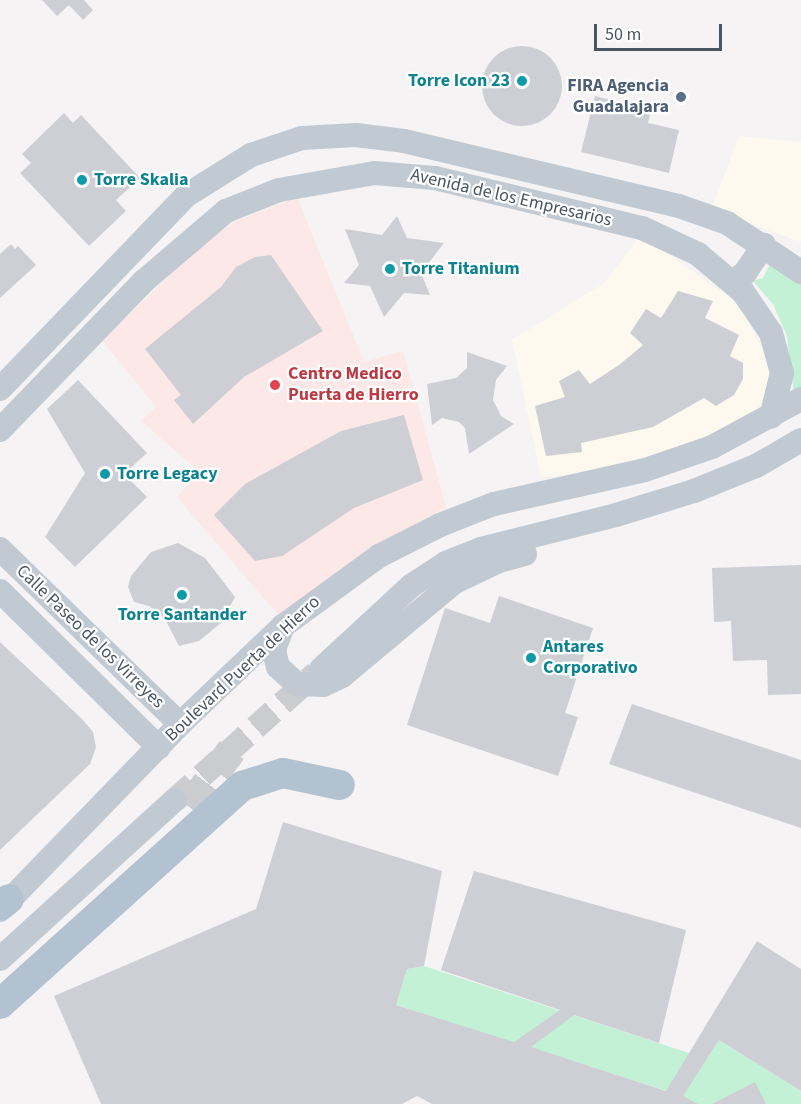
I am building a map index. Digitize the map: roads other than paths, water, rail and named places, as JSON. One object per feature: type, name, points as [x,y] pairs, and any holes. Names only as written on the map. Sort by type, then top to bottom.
[{"type":"main road","points":[[0,1004],[242,786],[283,772],[340,785]]},
{"type":"main road","points":[[0,985],[182,803]]},
{"type":"street","name":"Avenida de los Empresarios","points":[[0,389],[187,195],[228,166],[279,143],[318,136],[376,138],[679,206],[727,223],[764,245],[801,272]]},
{"type":"street","points":[[374,173],[376,138]]},
{"type":"street","name":"Avenida de los Empresarios","points":[[0,430],[144,281],[210,224],[252,197],[311,182],[374,173],[435,178],[642,228],[698,254],[732,282],[759,311],[779,355],[780,392],[771,417]]},
{"type":"street","points":[[187,195],[210,224]]},
{"type":"street","points":[[732,282],[744,273],[764,245]]},
{"type":"street","name":"Boulevard Puerta de Hierro","points":[[3,905],[180,724],[283,626],[379,556],[440,525],[494,504],[645,470],[712,447],[801,399]]},
{"type":"street","points":[[321,669],[412,585],[446,563],[482,549],[573,526],[694,491],[756,466],[801,440]]},
{"type":"street","points":[[283,626],[276,641],[278,667],[297,684],[323,685],[342,676],[455,582],[499,561],[540,550],[573,526]]},
{"type":"street","name":"Calle Paseo de los Virreyes","points":[[0,549],[180,724]]},
{"type":"street","name":"Calle Paseo de los Virreyes","points":[[0,591],[159,748]]},
{"type":"street","points":[[0,959],[182,803]]},
{"type":"tunnel","points":[[175,800],[316,673]]},
{"type":"tunnel","points":[[189,807],[232,750]]},
{"type":"place","name":"Torre Icon 23","points":[[522,81]]},
{"type":"place","name":"FIRA Agencia Guadalajara","points":[[681,97]]},
{"type":"place","name":"Torre Skalia","points":[[82,180]]},
{"type":"place","name":"Torre Titanium","points":[[390,269]]},
{"type":"place","name":"Centro Medico Puerta de Hierro","points":[[275,385]]},
{"type":"place","name":"Torre Legacy","points":[[105,474]]},
{"type":"place","name":"Torre Santander","points":[[182,595]]},
{"type":"place","name":"Antares Corporativo","points":[[531,658]]}]
